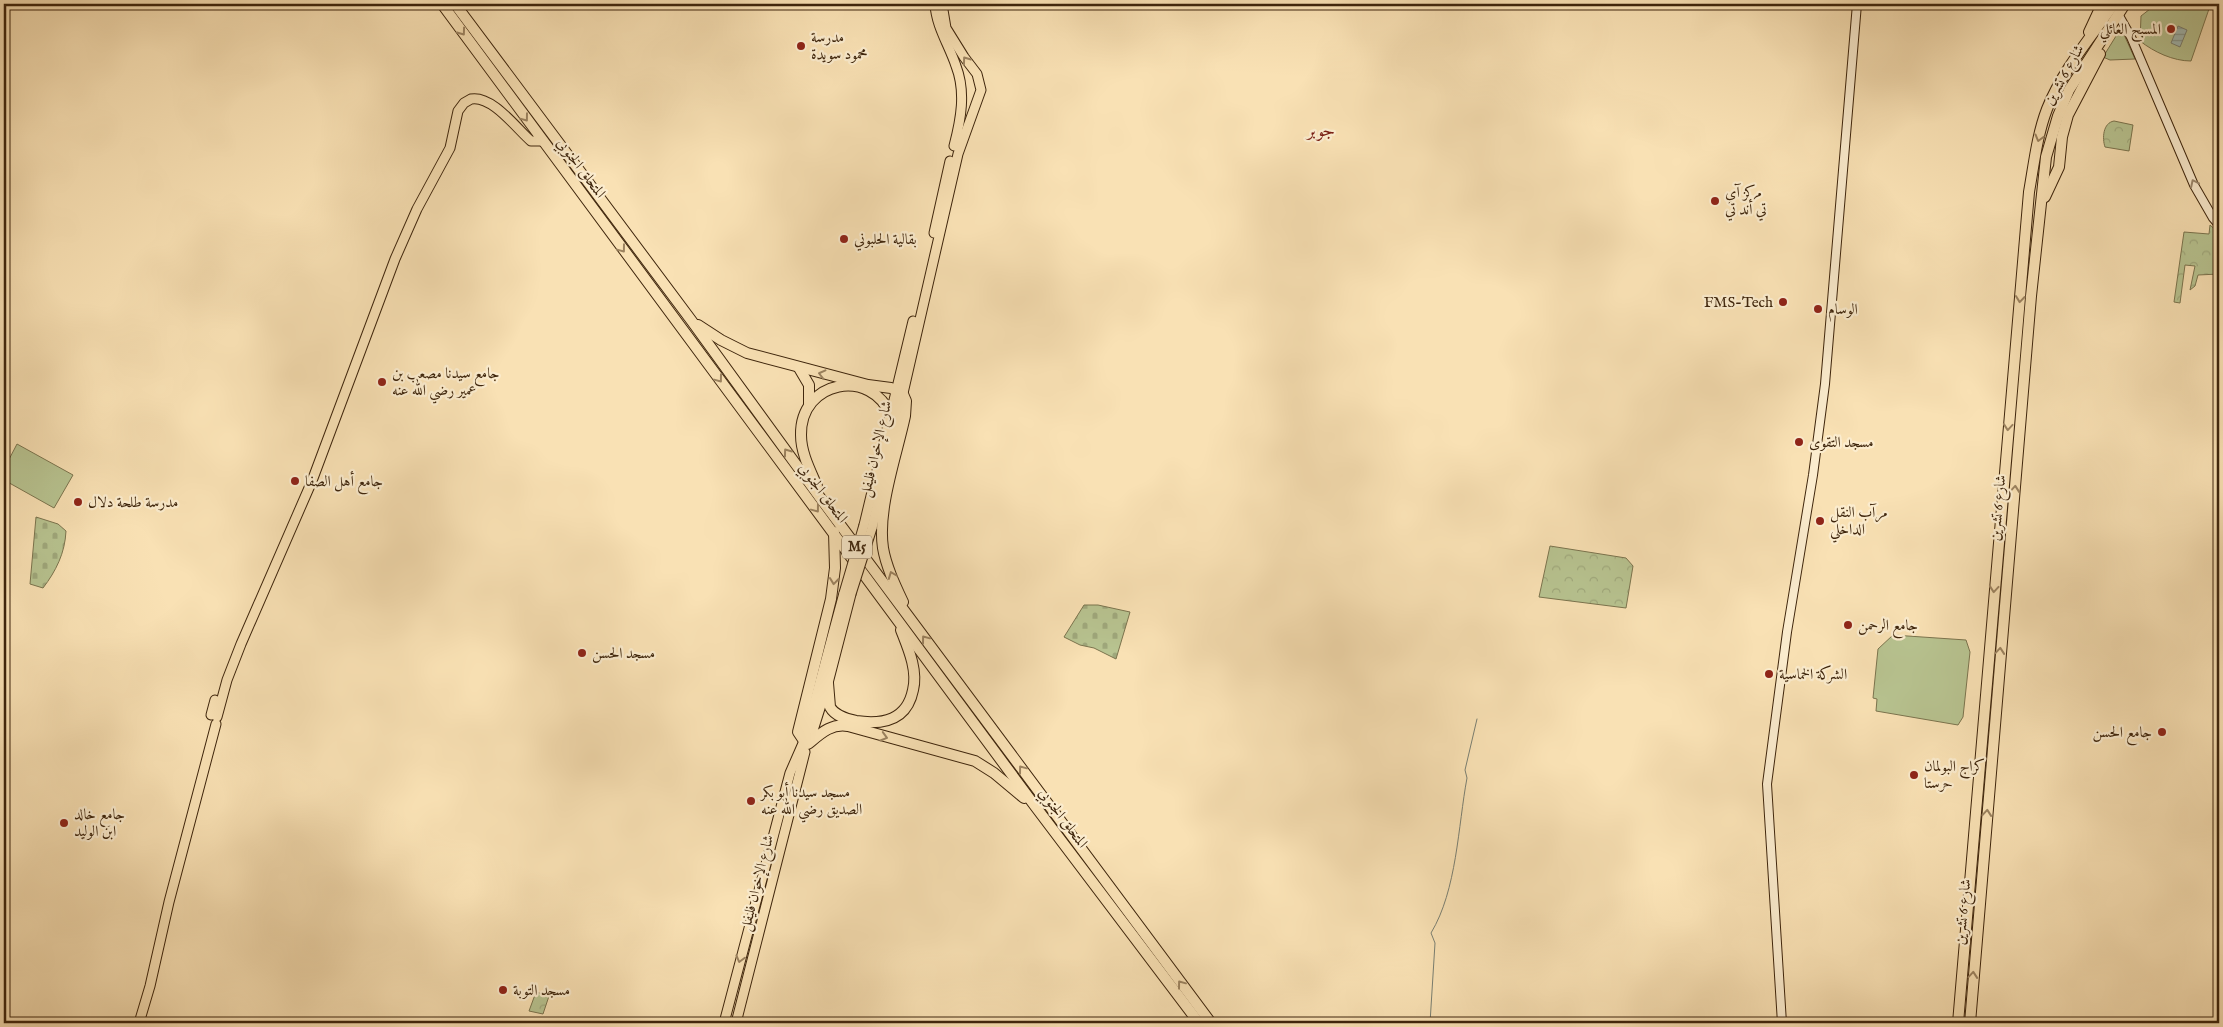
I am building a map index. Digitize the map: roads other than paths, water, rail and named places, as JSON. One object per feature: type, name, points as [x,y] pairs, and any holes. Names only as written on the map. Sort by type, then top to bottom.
[{"type":"highway","name":"المتحلق الجنوبي","points":[[442,4],[542,142],[834,532],[1035,806],[1199,1023]]},
{"type":"highway","name":"المتحلق الجنوبي","points":[[455,4],[1211,1023]]},
{"type":"highway","points":[[2078,56],[2102,4]]},
{"type":"highway","name":"شارع 6 تشرين","points":[[1958,1023],[2029,192],[2035,155],[2047,109],[2059,84],[2114,4]]},
{"type":"highway","name":"شارع 6 تشرين","points":[[1970,1023],[2040,209],[2059,167],[2062,137],[2068,115],[2112,30],[2116,16],[2125,4]]},
{"type":"highway","points":[[2116,16],[2132,4]]},
{"type":"highway","points":[[691,320],[735,348],[799,368],[900,392],[906,401],[905,416],[885,506],[882,537],[886,560],[911,620]]},
{"type":"highway","points":[[799,368],[809,385],[809,405],[802,425],[802,445],[824,503]]},
{"type":"highway","points":[[809,405],[828,388],[850,386],[877,394],[888,406],[892,416]]},
{"type":"highway","points":[[834,532],[835,568],[832,599],[798,732],[806,743],[824,731],[841,725],[958,755],[980,763],[1035,806]]},
{"type":"highway","points":[[828,683],[830,706],[841,716],[868,723],[882,723],[901,712],[910,699],[914,677],[912,664],[898,619]]},
{"type":"main road","name":"شارع الإخوان فليفل","points":[[736,1023],[806,743],[868,526],[958,154],[962,125],[962,94],[956,66],[941,30],[935,4]]},
{"type":"main road","points":[[942,4],[942,13],[952,39],[979,79]]},
{"type":"main road","points":[[1782,1023],[1767,784],[1787,632],[1813,474],[1825,384],[1857,4]]},
{"type":"main road","points":[[2116,16],[2131,37],[2194,185],[2213,218],[2219,224]]},
{"type":"main road","points":[[960,82],[969,75],[979,79]]},
{"type":"main road","name":"شارع الإخوان فليفل","points":[[962,125],[980,94],[979,79]]},
{"type":"main road","points":[[962,94],[969,98],[980,94]]},
{"type":"main road","points":[[139,1023],[150,986],[169,902],[172,879],[221,689],[312,480],[398,251],[416,209],[452,141],[458,111],[464,103],[471,99],[479,98],[508,118],[531,141],[542,142]]},
{"type":"main road","name":"شارع الإخوان فليفل","points":[[868,526],[892,416],[900,392]]},
{"type":"main road","name":"شارع الإخوان فليفل","points":[[724,1023],[790,773],[806,743],[828,683],[848,594]]},
{"type":"water","points":[[2178,26],[2187,30],[2180,47],[2171,43]]},
{"type":"waterway","points":[[1430,1023],[1435,943],[1431,933],[1440,916],[1451,878],[1467,778],[1465,770],[1477,719]]},
{"type":"place","name":"المسبح العائلي","points":[[2171,29]]},
{"type":"place","name":"مدرسة محمود سويدة","points":[[801,46]]},
{"type":"place","name":"مركز آي تي أند تي","points":[[1715,201]]},
{"type":"place","name":"بقالية الحلبوني","points":[[844,239]]},
{"type":"place","name":"FMS-Tech","points":[[1783,302]]},
{"type":"place","name":"الوسام","points":[[1818,309]]},
{"type":"place","name":"جامع سيدنا مصعب بن عمير رضي الله عنه","points":[[382,382]]},
{"type":"place","name":"مسجد التقوى","points":[[1799,442]]},
{"type":"place","name":"جامع أهل الصفا","points":[[295,481]]},
{"type":"place","name":"مدرسة طلحة دلال","points":[[78,502]]},
{"type":"place","name":"مرآب النقل الداخلي","points":[[1820,521]]},
{"type":"place","name":"جامع الرحمن","points":[[1848,625]]},
{"type":"place","name":"مسجد الحسن","points":[[582,653]]},
{"type":"place","name":"الشركة الخماسية","points":[[1769,674]]},
{"type":"place","name":"جامع الحسن","points":[[2162,732]]},
{"type":"place","name":"كراج البولمان حرستا","points":[[1914,775]]},
{"type":"place","name":"مسجد سيدنا أبو بكر الصديق رضي الله عنه","points":[[751,801]]},
{"type":"place","name":"جامع خالد ابن الوليد","points":[[64,823]]},
{"type":"place","name":"مسجد التوبة","points":[[503,990]]},
{"type":"district","name":"جوبر","points":[[1321,131]]}]
